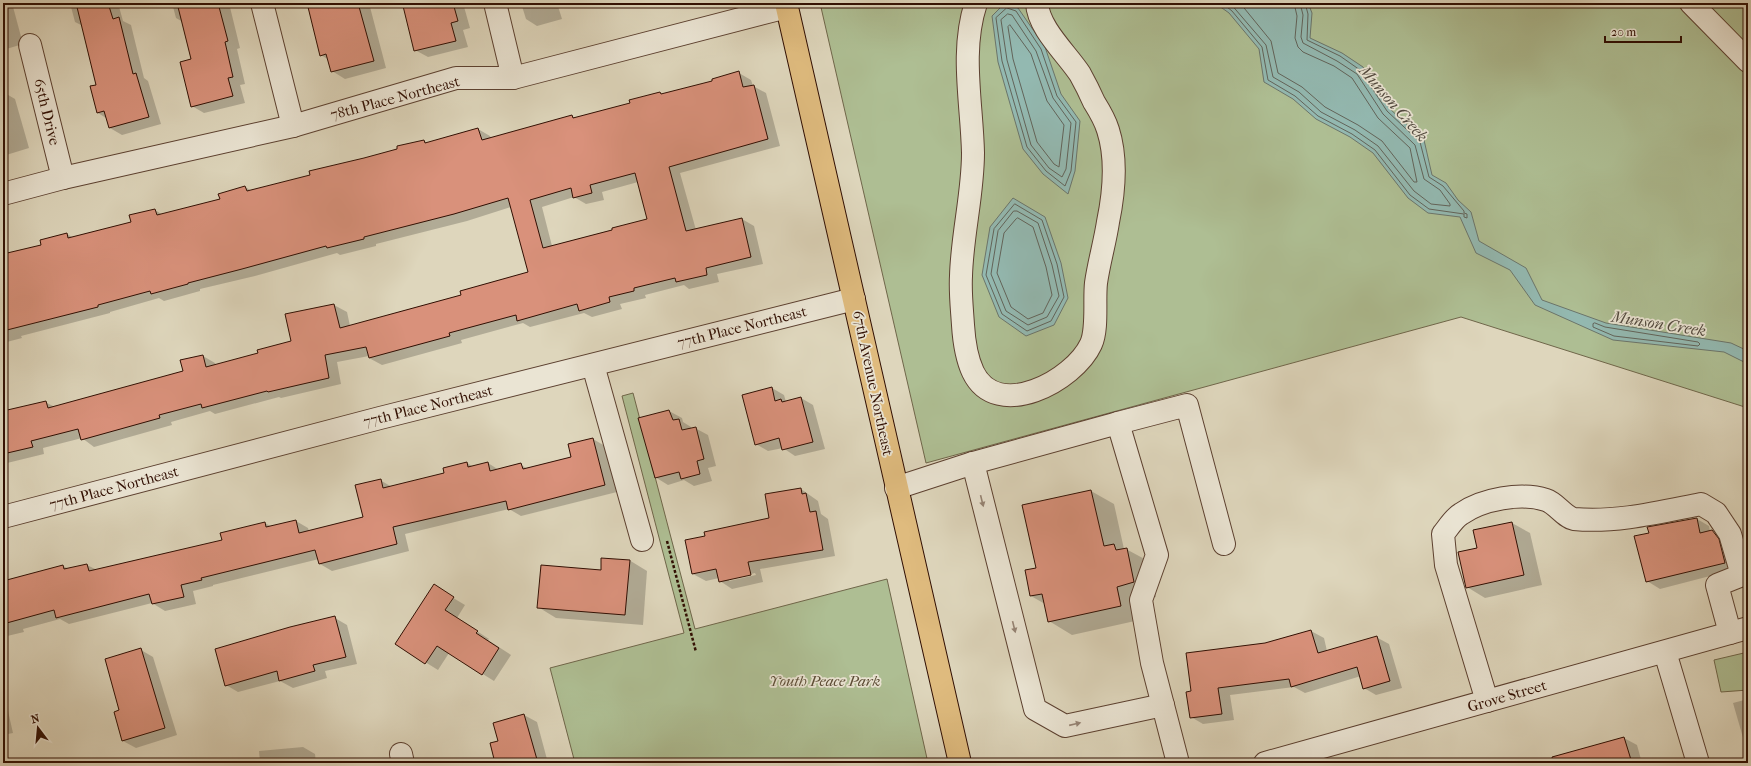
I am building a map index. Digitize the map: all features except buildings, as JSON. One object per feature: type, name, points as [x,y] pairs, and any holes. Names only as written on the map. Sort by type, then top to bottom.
[{"type":"main road","name":"67th Avenue Northeast","points":[[787,5],[896,488],[938,662],[960,763]]},
{"type":"street","points":[[262,3],[293,126]]},
{"type":"street","points":[[495,3],[513,78]]},
{"type":"street","points":[[976,3],[972,16],[968,56],[973,155],[961,276],[964,340],[968,362],[977,379],[990,390],[1010,396],[1032,392],[1051,384],[1082,360],[1092,343],[1095,324],[1096,280],[1109,222],[1112,187],[1113,160],[1108,129],[1080,74],[1045,26],[1037,7],[1037,3]]},
{"type":"street","points":[[1691,3],[1748,61]]},
{"type":"street","name":"78th Place Northeast","points":[[3,194],[63,178],[293,126],[456,78],[513,78],[787,5]]},
{"type":"street","name":"65th Drive","points":[[30,45],[63,178]]},
{"type":"street","name":"77th Place Northeast","points":[[3,517],[380,418],[854,299]]},
{"type":"street","points":[[593,365],[642,540]]},
{"type":"street","points":[[896,488],[973,463],[1187,405],[1224,544]]},
{"type":"street","points":[[1118,423],[1157,555],[1141,600],[1152,664],[1178,763]]},
{"type":"street","points":[[973,463],[1035,709],[1065,726],[1163,705]]},
{"type":"street","points":[[1487,701],[1446,564],[1443,534],[1460,514],[1484,502],[1525,496],[1547,500],[1572,518],[1600,520],[1658,513],[1701,504],[1716,513],[1730,534],[1742,575],[1717,585],[1739,630]]},
{"type":"street","name":"Grove Street","points":[[1265,763],[1336,754],[1487,701],[1739,630]]},
{"type":"street","points":[[1665,652],[1698,763]]},
{"type":"green space","points":[[820,3],[1748,3],[1748,408],[1461,317],[926,463]]},
{"type":"green space","name":"Youth Peace Park","points":[[633,393],[695,629],[887,579],[928,763],[575,763],[550,668],[684,633],[622,396]]},
{"type":"green space","points":[[1748,652],[1748,690],[1721,692],[1714,660]]},
{"type":"water","points":[[1005,3],[1018,8],[1045,47],[1061,94],[1080,121],[1075,171],[1068,194],[1043,174],[1023,149],[998,62],[992,16]]},
{"type":"water","points":[[1215,3],[1308,3],[1312,13],[1310,38],[1342,53],[1363,67],[1390,109],[1424,140],[1432,175],[1446,183],[1458,200],[1471,212],[1479,241],[1526,268],[1542,300],[1606,323],[1731,343],[1748,351],[1748,364],[1724,352],[1613,340],[1535,305],[1510,270],[1476,253],[1460,217],[1428,213],[1408,198],[1373,153],[1350,137],[1316,119],[1293,99],[1264,82],[1259,49],[1229,13]]},
{"type":"water","points":[[1013,198],[1045,217],[1061,263],[1068,298],[1054,325],[1026,336],[999,317],[982,275],[990,227]]},
{"type":"water label","name":"Munson Creek","points":[[1394,103]]},
{"type":"water label","name":"Munson Creek","points":[[1659,323]]}]
